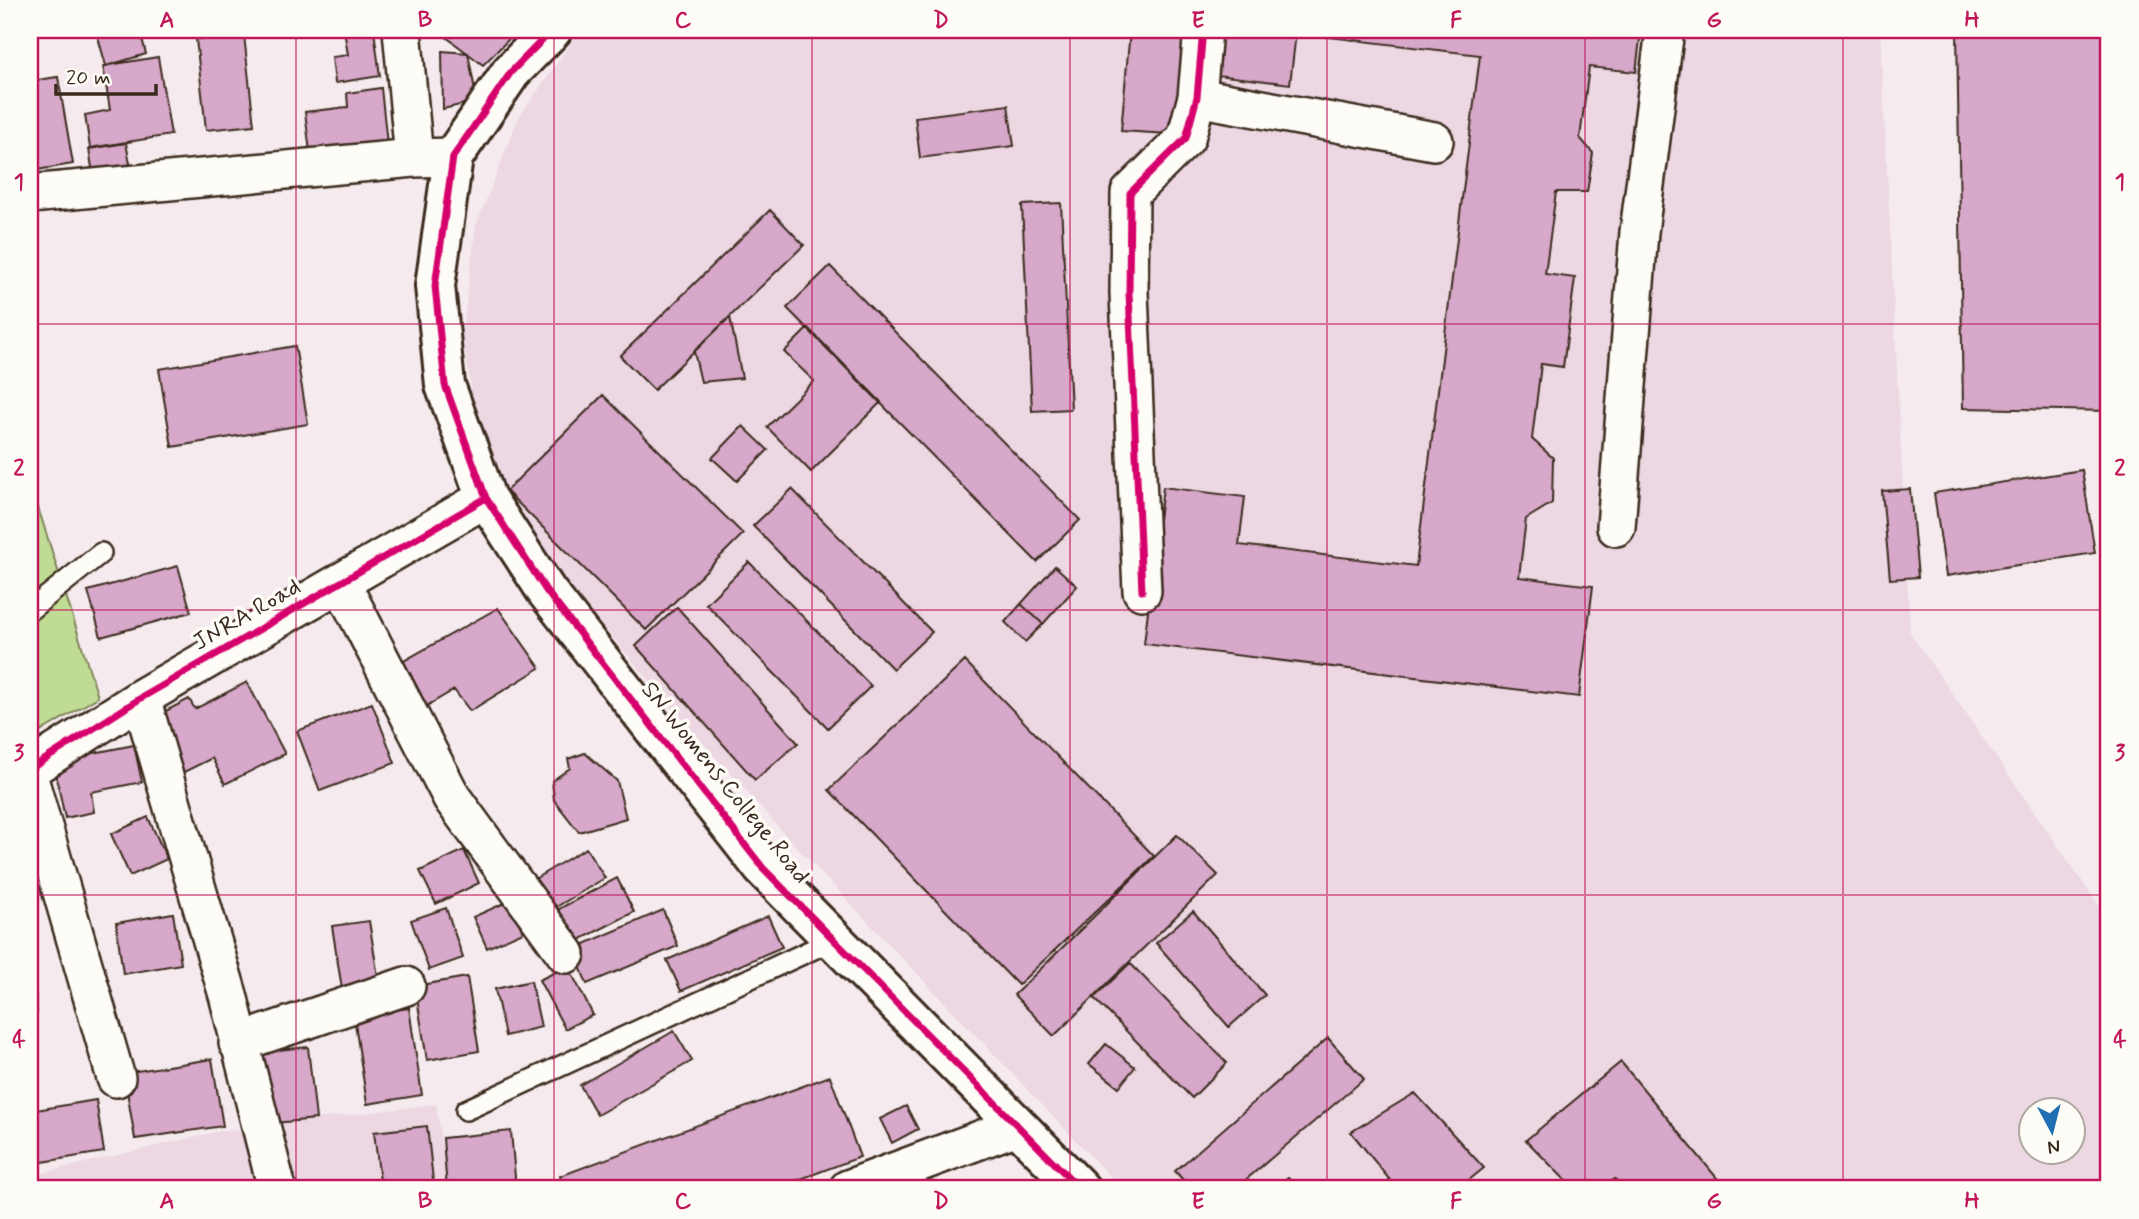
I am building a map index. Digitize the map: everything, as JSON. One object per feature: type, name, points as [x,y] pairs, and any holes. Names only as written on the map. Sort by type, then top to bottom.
[{"type":"street","points":[[401,30],[414,158]]},
{"type":"street","points":[[30,194],[414,158],[453,157],[511,72],[552,30]]},
{"type":"street","points":[[1142,591],[1129,293],[1129,193],[1186,138],[1197,97],[1203,30]]},
{"type":"street","points":[[1616,527],[1639,232],[1665,30]]},
{"type":"street","points":[[1197,97],[1434,141]]},
{"type":"street","name":"SN Womens College Road","points":[[453,157],[435,286],[445,384],[486,498],[547,592],[755,858],[1080,1189]]},
{"type":"street","name":"JNRA Road","points":[[30,769],[141,698],[486,498]]},
{"type":"street","points":[[341,583],[452,798],[566,954]]},
{"type":"street","points":[[141,698],[228,995],[277,1189]]},
{"type":"street","points":[[30,782],[116,1078]]},
{"type":"street","points":[[238,1043],[406,986]]},
{"type":"street","points":[[848,1189],[1017,1126]]},
{"type":"lane","points":[[30,610],[101,553]]},
{"type":"lane","points":[[466,1110],[833,940]]},
{"type":"shaded area","points":[[580,30],[1880,30],[1910,633],[2109,920],[2109,1189],[1122,1189],[790,840],[701,741],[490,494],[462,335],[476,226],[518,119]]},
{"type":"shaded area","points":[[436,1104],[449,1189],[30,1189],[30,1176],[215,1132]]},
{"type":"green space","points":[[30,482],[98,697],[30,738]]},
{"type":"building","points":[[96,30],[140,30],[146,54],[106,66]]},
{"type":"building","points":[[344,30],[374,30],[380,76],[335,83],[332,57],[348,55]]},
{"type":"building","points":[[437,30],[518,30],[483,65]]},
{"type":"building","points":[[1130,30],[1194,30],[1185,135],[1121,131]]},
{"type":"building","points":[[1213,30],[1641,30],[1636,72],[1589,67],[1580,138],[1593,153],[1587,192],[1556,192],[1545,274],[1575,278],[1563,367],[1541,364],[1532,439],[1553,458],[1552,503],[1526,519],[1519,577],[1593,586],[1579,697],[1144,644],[1163,487],[1245,497],[1239,545],[1416,566],[1480,55],[1296,33],[1290,84],[1208,74]]},
{"type":"building","points":[[1957,30],[2109,30],[2109,411],[1963,408]]},
{"type":"building","points":[[244,35],[254,125],[206,130],[196,39]]},
{"type":"building","points":[[442,51],[468,53],[477,101],[443,109]]},
{"type":"building","points":[[158,57],[171,135],[90,148],[85,115],[110,110],[103,66]]},
{"type":"building","points":[[58,77],[73,164],[37,170],[30,123],[30,81]]},
{"type":"building","points":[[381,88],[387,144],[310,152],[305,112],[348,107],[347,93]]},
{"type":"building","points":[[1008,105],[1014,146],[920,158],[915,117]]},
{"type":"building","points":[[126,143],[132,174],[94,180],[89,149]]},
{"type":"building","points":[[1061,203],[1071,409],[1032,411],[1022,205]]},
{"type":"building","points":[[770,210],[804,245],[654,390],[620,356]]},
{"type":"building","points":[[830,266],[1080,520],[1037,562],[787,308]]},
{"type":"building","points":[[730,317],[742,378],[701,382],[694,352]]},
{"type":"building","points":[[808,328],[881,402],[811,472],[767,427],[814,381],[784,352]]},
{"type":"building","points":[[295,346],[308,424],[172,447],[159,369]]},
{"type":"building","points":[[603,395],[743,534],[646,630],[506,491]]},
{"type":"building","points":[[743,426],[768,450],[737,481],[712,458]]},
{"type":"building","points":[[2082,470],[2095,553],[1946,576],[1934,493]]},
{"type":"building","points":[[792,489],[932,632],[893,669],[753,526]]},
{"type":"building","points":[[1910,489],[1918,577],[1890,579],[1882,491]]},
{"type":"building","points":[[749,562],[871,686],[828,728],[706,604]]},
{"type":"building","points":[[178,566],[191,612],[101,637],[88,591]]},
{"type":"building","points":[[1055,566],[1077,586],[1043,624],[1021,604]]},
{"type":"building","points":[[1021,604],[1043,624],[1025,642],[1005,622]]},
{"type":"building","points":[[677,607],[798,743],[755,780],[636,646]]},
{"type":"building","points":[[498,608],[540,668],[470,711],[454,690],[418,711],[395,666]]},
{"type":"building","points":[[965,661],[1154,856],[1018,985],[829,790]]},
{"type":"building","points":[[247,682],[285,754],[225,784],[212,758],[180,774],[152,718],[189,699],[195,709]]},
{"type":"building","points":[[372,703],[395,763],[320,791],[297,731]]},
{"type":"building","points":[[134,745],[142,782],[91,792],[94,812],[65,818],[53,761]]},
{"type":"building","points":[[585,753],[617,781],[626,818],[579,832],[554,800],[552,781],[570,768],[568,759]]},
{"type":"building","points":[[148,817],[167,859],[130,876],[111,834]]},
{"type":"building","points":[[1177,835],[1218,875],[1054,1036],[1014,995]]},
{"type":"building","points":[[586,848],[605,878],[546,913],[528,883]]},
{"type":"building","points":[[464,850],[479,883],[436,904],[420,871]]},
{"type":"building","points":[[617,878],[634,912],[570,945],[553,912]]},
{"type":"building","points":[[509,901],[523,932],[487,948],[473,917]]},
{"type":"building","points":[[446,908],[463,958],[429,970],[411,920]]},
{"type":"building","points":[[663,910],[678,946],[587,984],[573,949]]},
{"type":"building","points":[[1193,911],[1265,995],[1229,1027],[1156,943]]},
{"type":"building","points":[[173,913],[181,964],[123,974],[116,923]]},
{"type":"building","points":[[768,916],[782,947],[681,991],[667,960]]},
{"type":"building","points":[[369,921],[379,983],[342,989],[332,926]]},
{"type":"building","points":[[31,945],[37,1012],[30,1012]]},
{"type":"building","points":[[1130,963],[1227,1063],[1192,1098],[1094,998]]},
{"type":"building","points":[[568,966],[593,1015],[565,1029],[539,980]]},
{"type":"building","points":[[467,977],[479,1051],[427,1060],[415,986]]},
{"type":"building","points":[[531,981],[541,1027],[505,1036],[495,989]]},
{"type":"building","points":[[409,1008],[422,1095],[367,1104],[354,1016]]},
{"type":"building","points":[[674,1031],[692,1061],[597,1115],[580,1085]]},
{"type":"building","points":[[1328,1038],[1364,1079],[1235,1189],[1191,1189],[1175,1171]]},
{"type":"building","points":[[1106,1044],[1135,1067],[1119,1087],[1089,1064]]},
{"type":"building","points":[[308,1047],[316,1119],[264,1124],[257,1052]]},
{"type":"building","points":[[212,1059],[223,1126],[135,1139],[124,1073]]},
{"type":"building","points":[[1621,1062],[1726,1189],[1624,1189],[1615,1179],[1599,1189],[1574,1189],[1526,1140]]},
{"type":"building","points":[[830,1076],[860,1157],[774,1189],[564,1189],[560,1176]]},
{"type":"building","points":[[1415,1093],[1484,1168],[1458,1189],[1397,1189],[1351,1132]]},
{"type":"building","points":[[96,1100],[104,1152],[30,1164],[30,1111]]},
{"type":"building","points":[[906,1106],[918,1129],[892,1143],[880,1119]]},
{"type":"building","points":[[427,1126],[434,1189],[381,1189],[374,1132]]},
{"type":"building","points":[[511,1131],[516,1189],[447,1189],[443,1138]]},
{"type":"building","points":[[1288,1178],[1299,1189],[1271,1189]]},
{"type":"cycle path","points":[[552,30],[511,72],[453,157],[435,286],[445,385],[486,498],[547,592],[763,868],[1080,1189]]},
{"type":"cycle path","points":[[1142,591],[1129,293],[1130,193],[1186,138],[1197,97],[1203,30]]},
{"type":"cycle path","points":[[30,769],[141,698],[486,498]]}]
